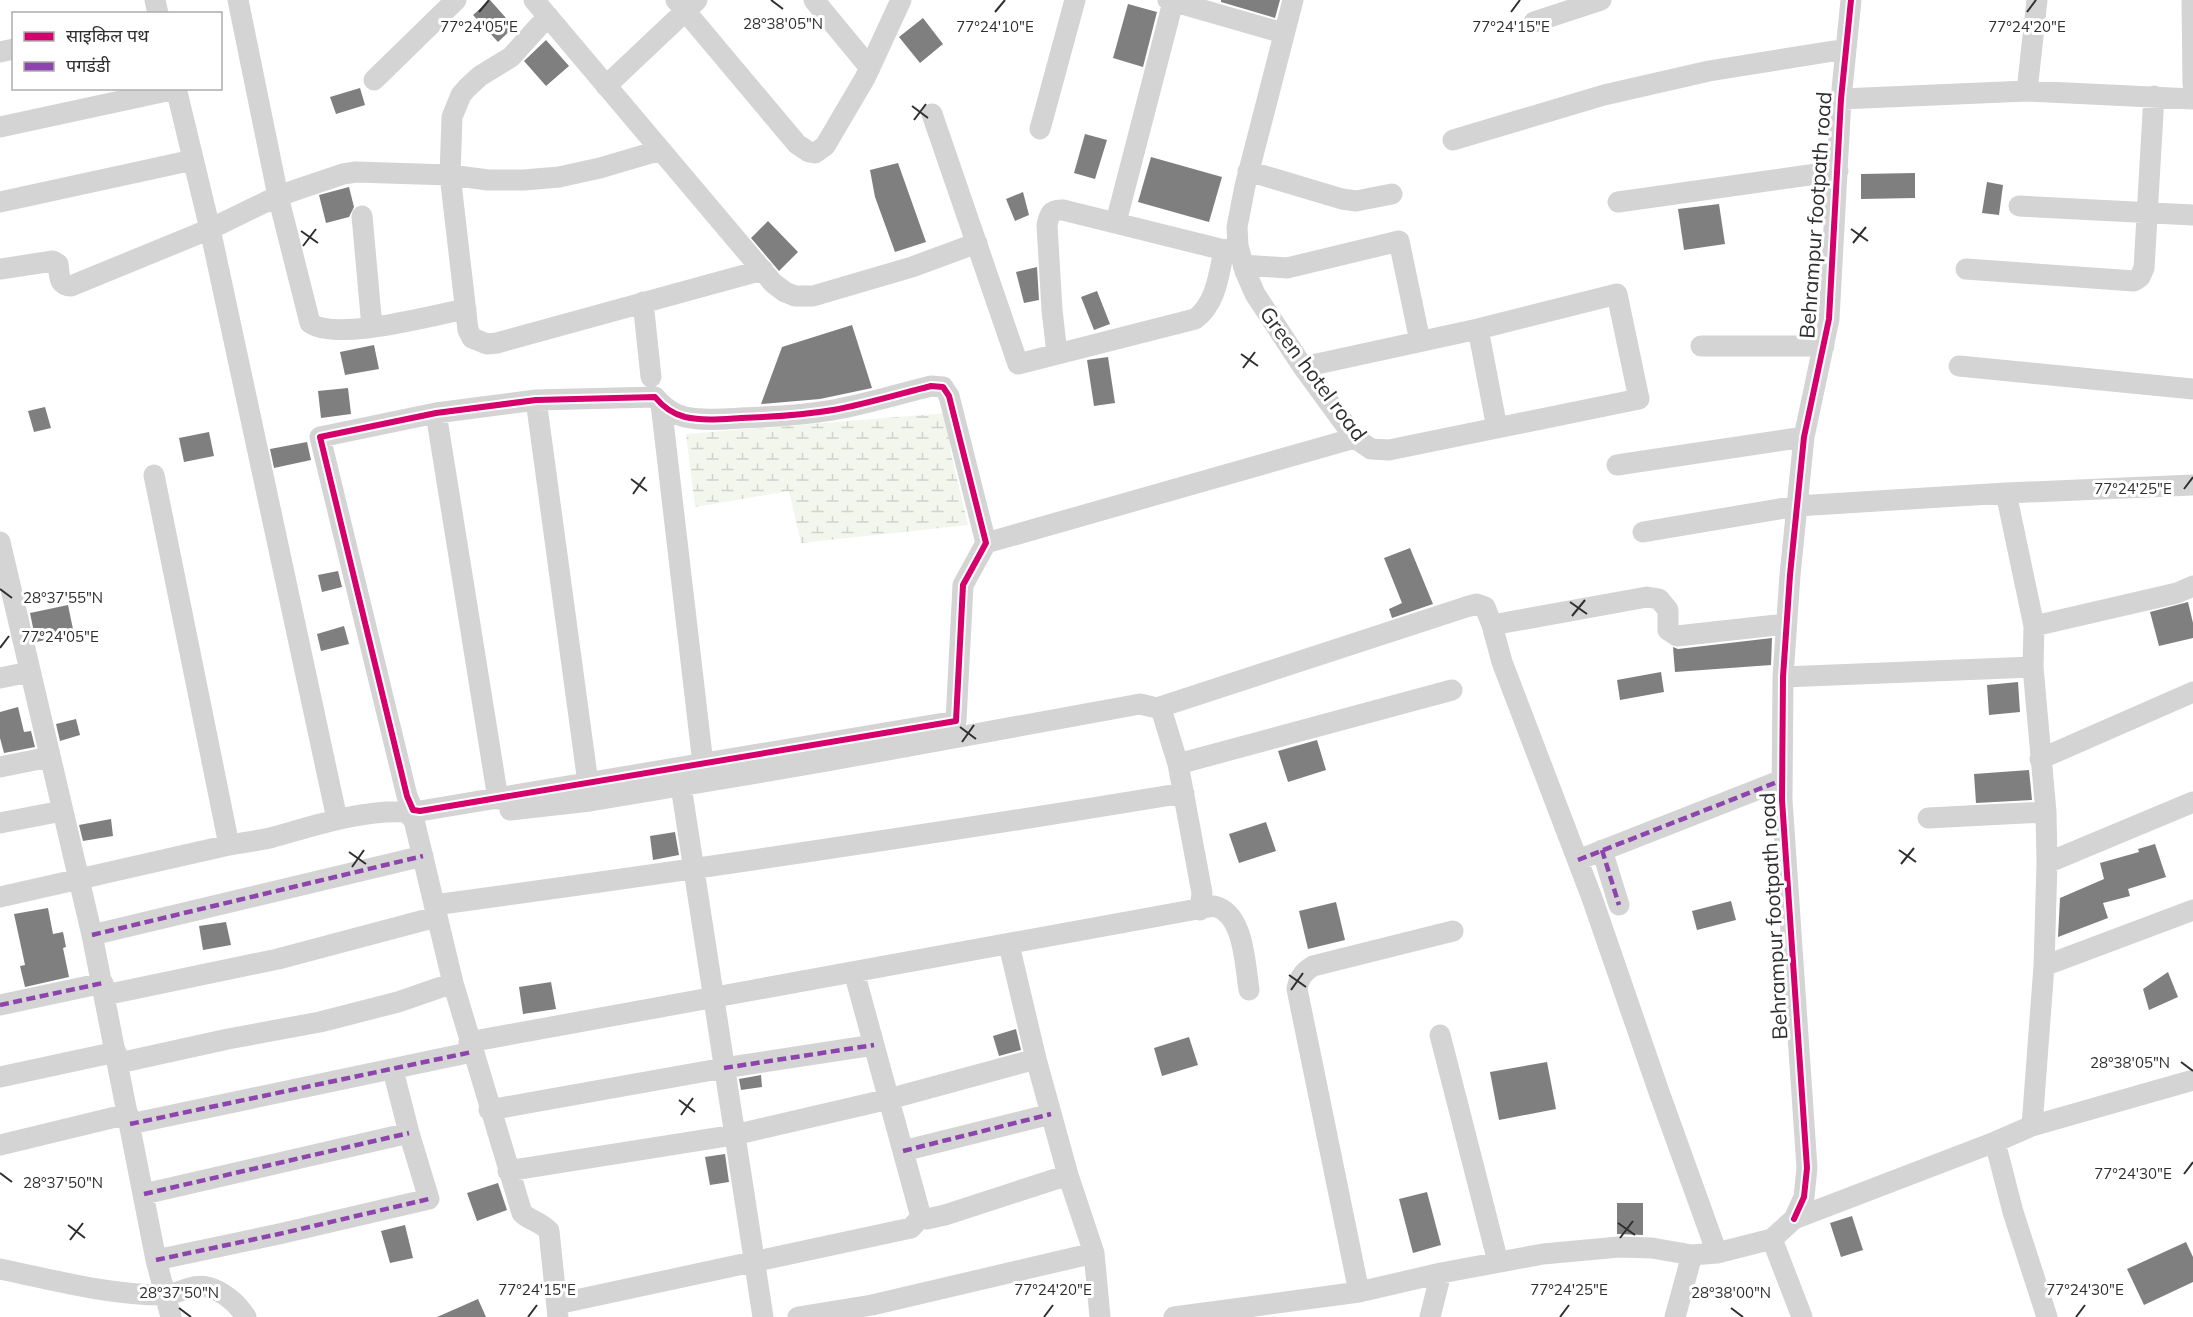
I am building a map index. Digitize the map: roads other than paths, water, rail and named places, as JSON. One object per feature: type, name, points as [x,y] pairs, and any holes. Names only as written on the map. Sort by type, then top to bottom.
[{"type":"street","points":[[238,0],[279,196],[309,323],[316,328],[327,330],[352,330],[466,309]]},
{"type":"street","points":[[374,80],[456,0]]},
{"type":"street","points":[[814,0],[870,68]]},
{"type":"street","points":[[606,86],[686,4],[797,144],[815,153],[825,146],[870,68],[901,0]]},
{"type":"street","points":[[1040,129],[1076,0]]},
{"type":"street","name":"Green hotel road","points":[[1293,0],[1248,171],[1237,227],[1235,254],[1255,294],[1303,367],[1355,438],[1371,449],[1389,450],[1639,399],[1617,294],[1478,329]]},
{"type":"street","points":[[1534,22],[1601,0]]},
{"type":"street","name":"Behrampur footpath road","points":[[1794,1219],[1804,1197],[1807,1168],[1782,800],[1783,677],[1804,436],[1829,320],[1841,99],[1851,0]]},
{"type":"street","points":[[2027,91],[2037,0]]},
{"type":"street","points":[[2192,0],[2193,85]]},
{"type":"street","points":[[1116,222],[1171,1],[1283,33]]},
{"type":"street","points":[[763,270],[487,344],[472,338],[468,330],[450,175],[452,117],[461,95],[480,76],[511,57],[541,8],[763,270],[773,283],[785,292],[795,296],[813,296],[912,267],[977,243]]},
{"type":"street","points":[[1453,140],[1605,95],[1709,71],[1846,49]]},
{"type":"street","points":[[0,127],[171,90]]},
{"type":"street","points":[[176,90],[210,229],[337,819]]},
{"type":"street","points":[[1841,99],[2027,91],[2193,99]]},
{"type":"street","points":[[1966,269],[2134,281],[2140,277],[2144,268],[2154,96]]},
{"type":"street","points":[[932,114],[1018,364],[1195,319],[1207,307],[1235,254]]},
{"type":"street","points":[[0,269],[53,261],[58,264],[61,282],[70,286],[210,229],[279,196],[325,179],[357,172],[450,175],[488,180],[559,177],[661,150]]},
{"type":"street","points":[[0,202],[193,160]]},
{"type":"street","points":[[1248,171],[1342,199],[1356,201],[1392,194]]},
{"type":"street","points":[[1618,202],[1838,171]]},
{"type":"street","points":[[2019,206],[2193,215]]},
{"type":"street","points":[[1057,354],[1047,237],[1049,214],[1055,210],[1116,222],[1287,268],[1399,241],[1420,341]]},
{"type":"street","points":[[362,216],[372,327]]},
{"type":"street","points":[[644,302],[651,377]]},
{"type":"street","points":[[1303,367],[1478,329],[1497,428]]},
{"type":"street","points":[[1701,346],[1824,346]]},
{"type":"street","points":[[1959,366],[2193,389]]},
{"type":"street","points":[[931,386],[944,387],[949,396],[986,543],[963,585],[956,721],[498,799],[420,811],[413,810],[407,796],[320,437],[436,412],[536,400],[656,397],[661,404],[676,413],[694,418],[764,417],[833,410],[931,386]]},
{"type":"street","points":[[536,400],[588,783]]},
{"type":"street","points":[[661,404],[703,764]]},
{"type":"street","points":[[436,412],[498,799]]},
{"type":"street","points":[[1617,465],[1804,436]]},
{"type":"street","points":[[986,543],[1355,438]]},
{"type":"street","points":[[154,475],[229,845]]},
{"type":"street","points":[[1643,532],[1797,506],[2006,493],[2193,486]]},
{"type":"street","points":[[2006,493],[2034,626],[2033,666],[2046,812],[2044,966],[2032,1126]]},
{"type":"street","points":[[1,548],[7,602],[30,672],[80,878],[104,989],[156,1260],[171,1317]]},
{"type":"street","points":[[2034,626],[2177,592],[2193,586]]},
{"type":"street","points":[[1492,625],[1647,597],[1659,599],[1668,610],[1668,630],[1677,636],[1786,624]]},
{"type":"street","points":[[414,820],[590,801],[956,739],[1140,704],[1157,708],[1477,604],[1485,607],[1492,625],[1502,662],[1578,860],[1717,1252]]},
{"type":"street","points":[[1783,677],[2033,666]]},
{"type":"street","points":[[0,678],[30,672]]},
{"type":"street","points":[[1178,764],[1452,690]]},
{"type":"street","points":[[2040,759],[2193,692]]},
{"type":"street","points":[[1157,708],[1166,719],[1178,764],[1202,893],[1200,910]]},
{"type":"street","points":[[0,767],[50,757]]},
{"type":"street","points":[[1578,860],[1782,780]]},
{"type":"street","points":[[681,786],[763,1317]]},
{"type":"street","points":[[0,1005],[278,959],[435,911],[693,868],[976,828],[1184,793]]},
{"type":"street","points":[[2047,863],[2193,802]]},
{"type":"street","points":[[0,823],[62,810]]},
{"type":"street","points":[[0,897],[229,845],[267,839],[337,819],[392,811],[405,812],[414,820],[453,983],[489,1110],[522,1213],[528,1220],[545,1226],[549,1231],[558,1310],[754,1261],[898,1233],[912,1228],[921,1217]]},
{"type":"street","points":[[1928,818],[2046,812]]},
{"type":"street","points":[[1602,850],[1619,905]]},
{"type":"street","points":[[92,935],[423,856]]},
{"type":"street","points":[[0,1145],[393,1070],[471,1047],[713,998],[1214,906],[1222,908],[1234,919],[1237,926],[1249,990]]},
{"type":"street","points":[[2044,966],[2193,910]]},
{"type":"street","points":[[1359,1292],[1297,989],[1299,980],[1305,971],[1313,966],[1453,931]]},
{"type":"street","points":[[1009,945],[1051,1114],[1094,1253],[1100,1317]]},
{"type":"street","points":[[854,972],[921,1217]]},
{"type":"street","points":[[0,1077],[320,1022],[398,1002],[453,983]]},
{"type":"street","points":[[1440,1035],[1498,1262]]},
{"type":"street","points":[[489,1110],[724,1068],[874,1045]]},
{"type":"street","points":[[508,1171],[734,1135],[889,1099],[1036,1059]]},
{"type":"street","points":[[156,1260],[429,1199],[393,1070]]},
{"type":"street","points":[[1174,1317],[1359,1292],[1441,1273],[1543,1254],[1618,1247],[1652,1248],[1692,1255],[1717,1252],[1772,1239],[1794,1219],[2032,1126],[2193,1080]]},
{"type":"street","points":[[903,1151],[1051,1114]]},
{"type":"street","points":[[144,1194],[409,1133]]},
{"type":"street","points":[[1995,1142],[2013,1212],[2047,1317]]},
{"type":"street","points":[[921,1217],[927,1219],[945,1215],[1068,1175]]},
{"type":"street","points":[[1772,1239],[1802,1317]]},
{"type":"street","points":[[798,1317],[872,1305],[1094,1253]]},
{"type":"street","points":[[1675,1317],[1692,1255]]},
{"type":"street","points":[[0,1269],[109,1292],[165,1295],[202,1286],[234,1302],[246,1317]]},
{"type":"street","points":[[1430,1317],[1441,1273]]}]
